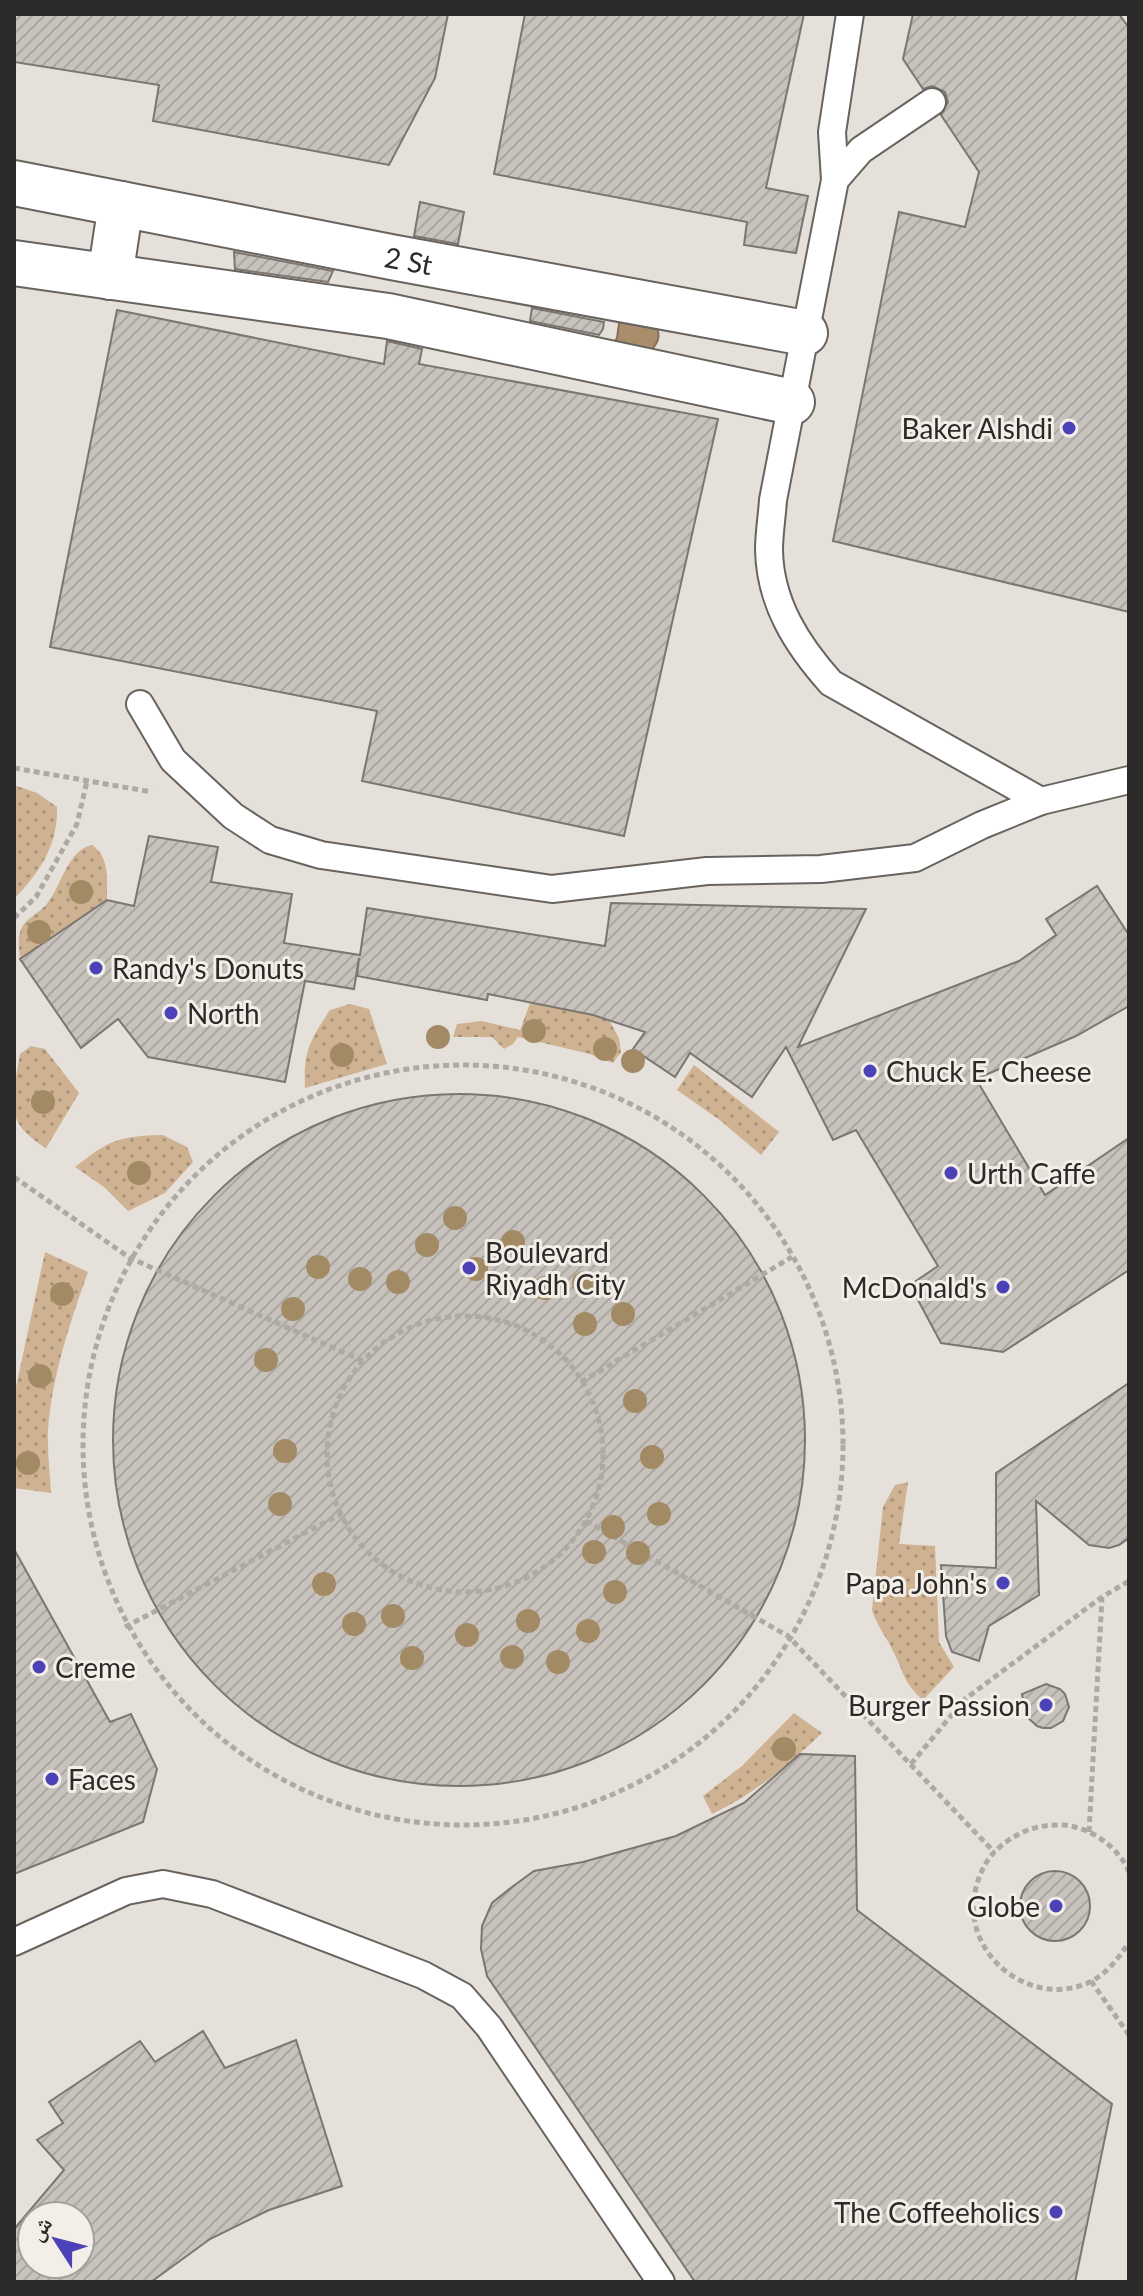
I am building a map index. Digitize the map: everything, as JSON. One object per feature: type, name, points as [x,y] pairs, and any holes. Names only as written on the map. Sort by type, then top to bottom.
[{"type":"street","name":"2 St","points":[[14,183],[805,333]]},
{"type":"street","points":[[110,277],[121,204]]},
{"type":"street","name":"2 St","points":[[14,263],[388,316],[792,402]]},
{"type":"street","points":[[414,322],[424,263]]},
{"type":"lane","points":[[850,14],[832,132],[835,180],[773,500],[769,551],[774,588],[786,623],[807,656],[831,683],[1041,801]]},
{"type":"lane","points":[[835,180],[861,150],[932,102]]},
{"type":"lane","points":[[140,704],[173,760],[233,816],[270,840],[321,855],[552,889],[707,871],[821,869],[915,858],[982,825],[1041,801],[1129,780]]},
{"type":"lane","points":[[14,1942],[126,1891],[163,1884],[212,1894],[423,1975],[462,1996],[489,2027],[661,2282]]},
{"type":"path","points":[[14,768],[132,788]]},
{"type":"path","points":[[14,918],[36,897],[77,824],[87,781]]},
{"type":"path","points":[[431,1063],[554,1072],[668,1121],[760,1202],[792,1257],[822,1309],[845,1430],[828,1557],[770,1672],[678,1761],[562,1815],[435,1827],[311,1798],[204,1728],[125,1627],[85,1506],[86,1379],[130,1258],[207,1161],[311,1094],[431,1063]]},
{"type":"path","points":[[14,1177],[130,1258],[363,1361]]},
{"type":"path","points":[[581,1382],[792,1257]]},
{"type":"path","points":[[484,1317],[527,1329],[562,1355],[581,1382],[589,1391],[602,1434],[601,1478],[586,1521],[559,1556],[520,1582],[474,1593],[427,1589],[385,1569],[351,1535],[331,1493],[326,1446],[337,1400],[363,1361],[397,1333],[439,1318],[484,1317]]},
{"type":"path","points":[[125,1627],[341,1514]]},
{"type":"path","points":[[586,1521],[788,1636],[994,1852]]},
{"type":"path","points":[[911,1765],[965,1699],[1102,1597],[1129,1581]]},
{"type":"path","points":[[1089,1832],[1102,1597]]},
{"type":"path","points":[[1129,1872],[1111,1846],[1089,1832],[1065,1825],[1039,1826],[1014,1835],[994,1852],[978,1875],[973,1904],[976,1932],[988,1957],[1009,1976],[1035,1987],[1063,1989],[1091,1981],[1114,1965],[1129,1942]]},
{"type":"path","points":[[1091,1981],[1129,2035]]},
{"type":"shaded area","points":[[620,317],[652,320],[658,336],[650,351],[607,352],[617,338]]},
{"type":"shaded area","points":[[14,785],[37,793],[57,807],[57,821],[46,857],[14,899]]},
{"type":"shaded area","points":[[92,845],[105,862],[107,900],[20,959],[22,927],[46,905],[76,854]]},
{"type":"shaded area","points":[[530,1003],[608,1018],[619,1038],[621,1052],[613,1063],[590,1054],[518,1037],[504,1049],[492,1037],[453,1037],[457,1024],[482,1021],[520,1030]]},
{"type":"shaded area","points":[[350,1004],[369,1009],[387,1064],[305,1088],[305,1065],[313,1039],[330,1010]]},
{"type":"shaded area","points":[[31,1046],[45,1049],[79,1093],[46,1148],[22,1128],[14,1108],[20,1054]]},
{"type":"shaded area","points":[[694,1065],[779,1132],[761,1155],[721,1121],[677,1090]]},
{"type":"shaded area","points":[[163,1135],[187,1147],[193,1162],[165,1193],[128,1211],[104,1187],[75,1167],[115,1141]]},
{"type":"shaded area","points":[[45,1252],[88,1272],[68,1330],[53,1390],[48,1438],[51,1493],[14,1488],[14,1396]]},
{"type":"shaded area","points":[[464,1357],[501,1365],[518,1373],[532,1386],[545,1400],[553,1417],[561,1454],[553,1491],[545,1508],[532,1522],[518,1535],[501,1543],[464,1551],[427,1543],[410,1535],[396,1522],[383,1508],[375,1491],[367,1454],[375,1417],[383,1400],[396,1386],[410,1373],[427,1365]]},
{"type":"shaded area","points":[[908,1482],[899,1544],[935,1546],[939,1642],[954,1667],[923,1700],[907,1682],[872,1610],[883,1507],[895,1485]]},
{"type":"shaded area","points":[[794,1713],[822,1733],[770,1778],[712,1814],[703,1796],[742,1766]]},
{"type":"building","points":[[14,14],[448,14],[435,78],[389,165],[153,121],[159,85],[14,62]]},
{"type":"building","points":[[525,14],[804,14],[766,188],[808,196],[796,253],[744,245],[747,222],[494,174]]},
{"type":"building","points":[[913,14],[1119,14],[1129,28],[1129,612],[833,541],[899,212],[965,227],[979,172],[941,115],[948,102],[945,92],[932,86],[923,89],[903,59]]},
{"type":"building","points":[[420,202],[464,212],[458,244],[414,236]]},
{"type":"building","points":[[234,252],[333,271],[328,282],[235,269]]},
{"type":"building","points":[[532,308],[604,322],[603,329],[599,335],[530,321]]},
{"type":"building","points":[[117,310],[384,364],[387,341],[422,349],[419,364],[718,419],[624,836],[362,781],[377,711],[50,647]]},
{"type":"building","points":[[149,836],[218,847],[211,882],[292,894],[284,943],[360,955],[367,908],[605,946],[611,903],[866,909],[798,1047],[1019,961],[1056,935],[1046,919],[1097,886],[1129,935],[1129,1006],[1076,1036],[976,1079],[1045,1195],[1129,1138],[1129,1270],[1003,1352],[941,1343],[910,1285],[938,1266],[856,1130],[833,1140],[786,1047],[752,1097],[690,1053],[675,1077],[633,1049],[645,1032],[593,1015],[488,994],[487,1000],[357,976],[359,958],[354,989],[305,981],[285,1082],[148,1057],[118,1019],[81,1048],[20,959],[107,900],[134,906]]},
{"type":"building","points":[[459,1094],[526,1101],[591,1121],[651,1153],[703,1196],[746,1248],[778,1308],[798,1373],[805,1440],[798,1507],[778,1572],[746,1632],[703,1684],[651,1727],[591,1759],[526,1779],[459,1786],[392,1779],[327,1759],[267,1727],[215,1684],[172,1632],[140,1572],[120,1507],[113,1440],[120,1373],[140,1308],[172,1248],[215,1196],[267,1153],[327,1121],[392,1101]]},
{"type":"building","points":[[1129,1383],[1129,1538],[1109,1548],[1089,1545],[1036,1501],[1039,1595],[989,1626],[979,1661],[952,1652],[946,1636],[941,1565],[996,1568],[996,1473]]},
{"type":"building","points":[[14,1549],[110,1722],[131,1714],[157,1769],[143,1822],[14,1874]]},
{"type":"building","points":[[1046,1684],[1065,1694],[1069,1707],[1063,1721],[1051,1728],[1037,1726],[1026,1716],[1022,1694]]},
{"type":"building","points":[[800,1754],[855,1756],[857,1910],[1112,2104],[1075,2282],[695,2282],[487,1976],[481,1949],[482,1926],[492,1903],[534,1871],[583,1862],[676,1836],[744,1803]]},
{"type":"building","points":[[1055,1871],[1080,1881],[1090,1906],[1080,1931],[1055,1941],[1030,1931],[1020,1906],[1030,1881]]},
{"type":"building","points":[[203,2031],[225,2068],[296,2040],[342,2186],[269,2210],[210,2239],[151,2282],[14,2282],[16,2227],[16,2280],[96,2280],[96,2200],[39,2200],[64,2170],[37,2140],[63,2123],[49,2102],[140,2041],[155,2062]]},
{"type":"place","name":"Baker Alshdi","points":[[1069,428]]},
{"type":"place","name":"Randy's Donuts","points":[[96,968]]},
{"type":"place","name":"North","points":[[171,1013]]},
{"type":"place","name":"Chuck E. Cheese","points":[[870,1071]]},
{"type":"place","name":"Urth Caffe","points":[[951,1173]]},
{"type":"place","name":"Boulevard Riyadh City","points":[[469,1268]]},
{"type":"place","name":"McDonald's","points":[[1003,1287]]},
{"type":"place","name":"Papa John's","points":[[1003,1583]]},
{"type":"place","name":"Creme","points":[[39,1667]]},
{"type":"place","name":"Burger Passion","points":[[1046,1705]]},
{"type":"place","name":"Faces","points":[[52,1779]]},
{"type":"place","name":"Globe","points":[[1056,1906]]},
{"type":"place","name":"The Coffeeholics","points":[[1056,2212]]}]
